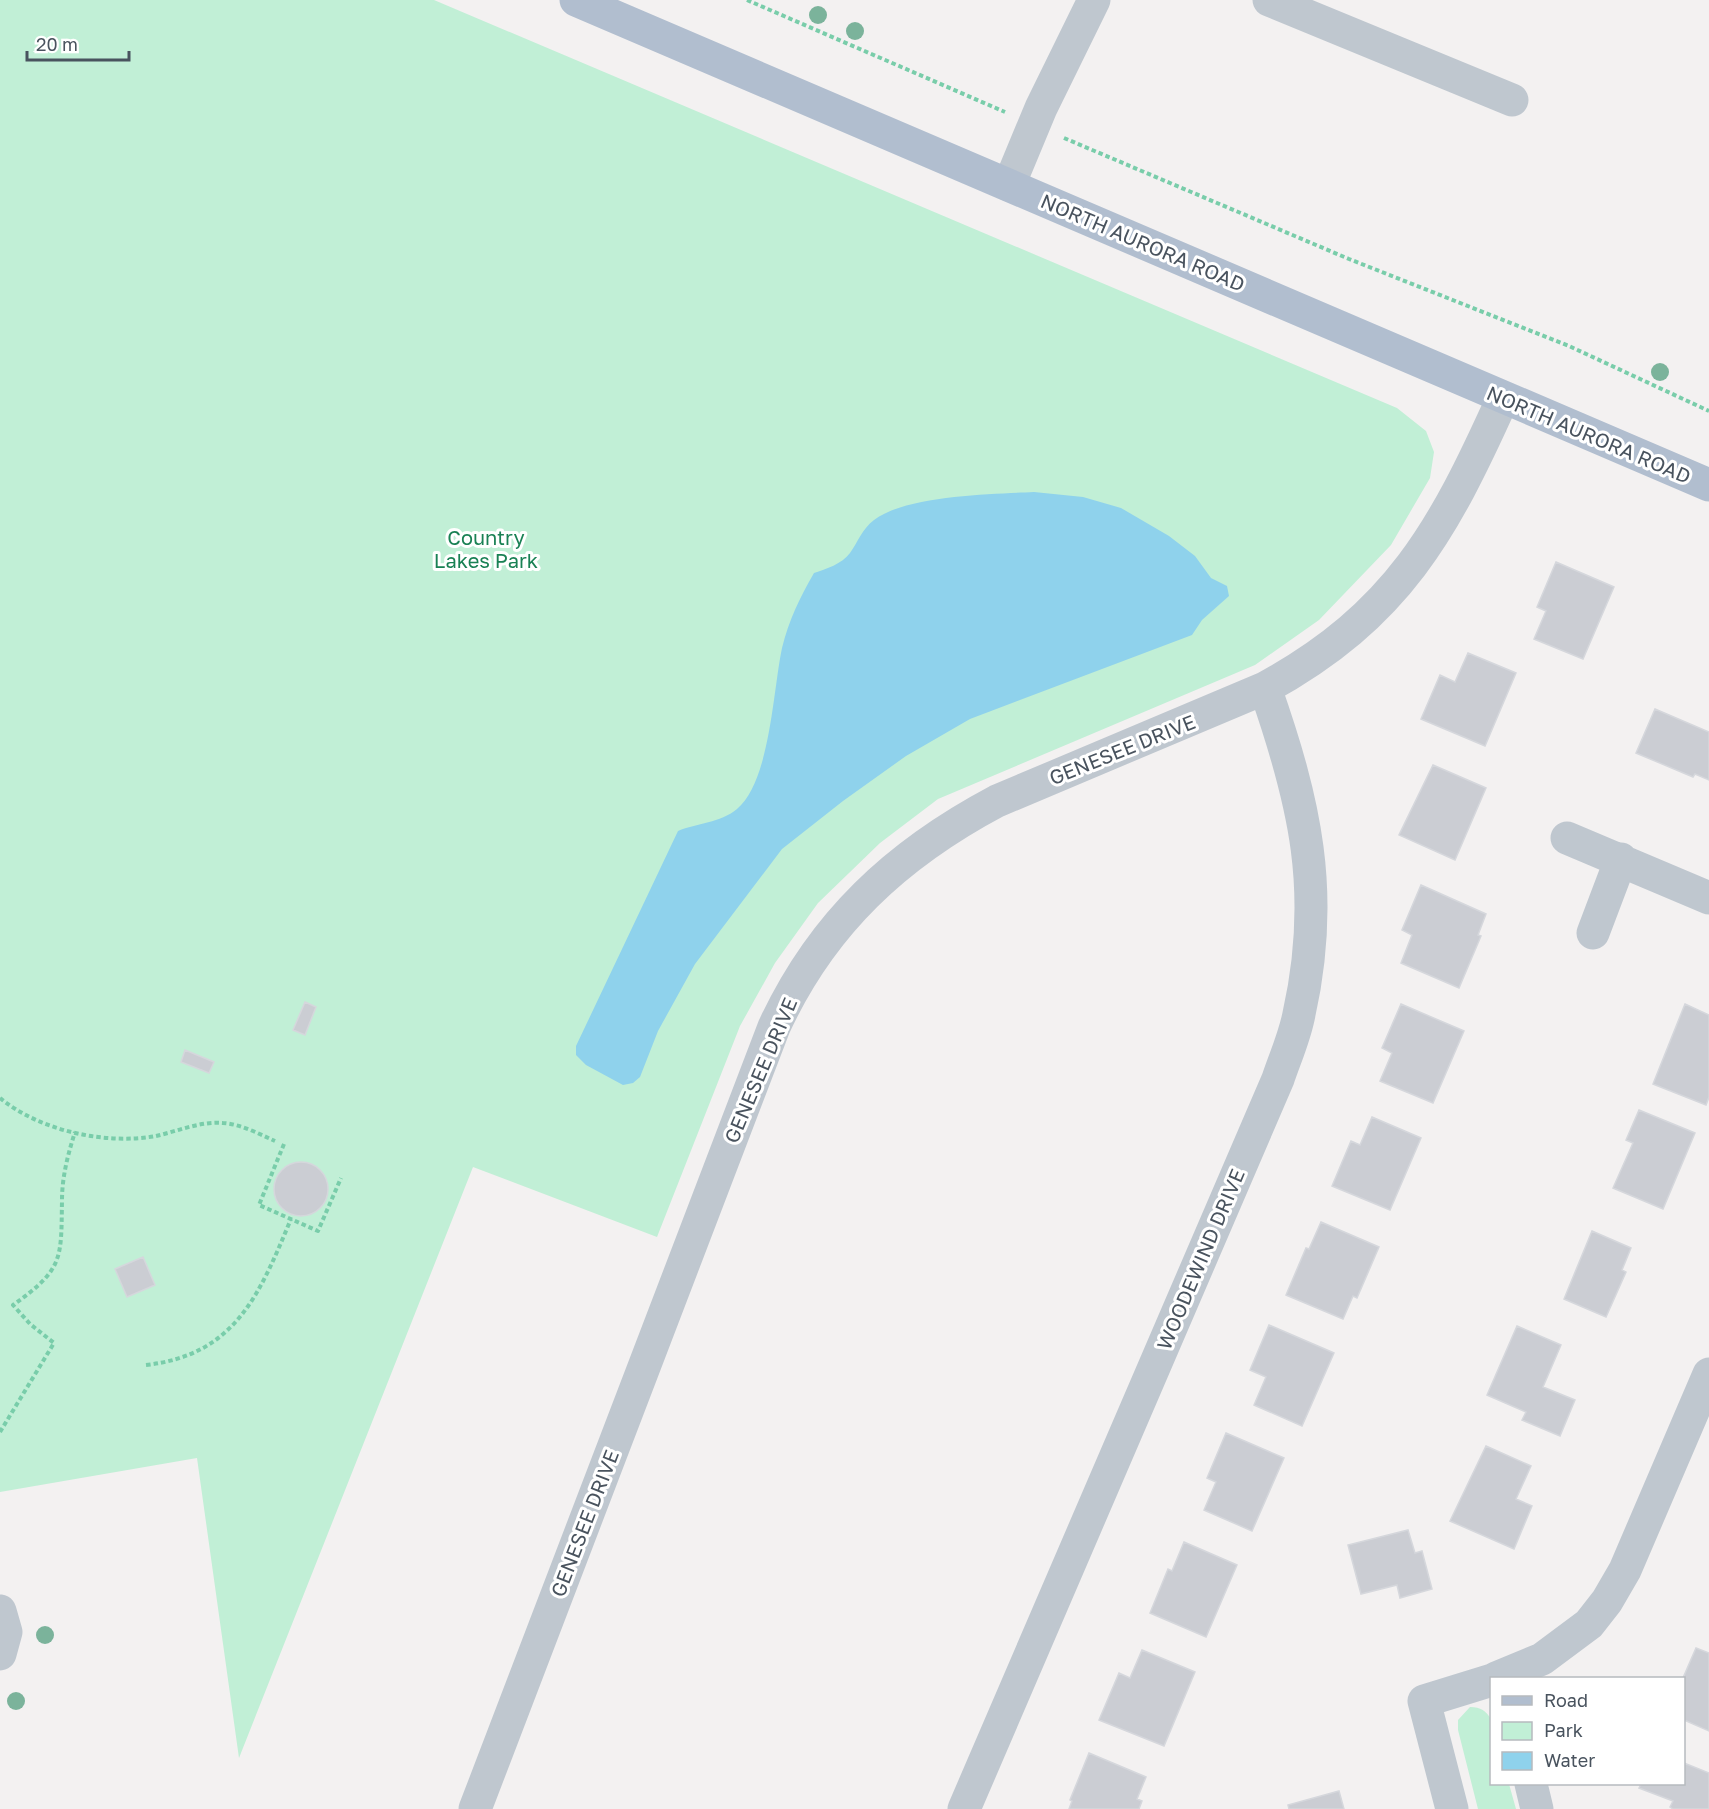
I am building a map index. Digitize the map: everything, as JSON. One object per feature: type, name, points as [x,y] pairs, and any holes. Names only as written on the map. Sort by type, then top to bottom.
[{"type":"main road","name":"NORTH AURORA ROAD","points":[[576,0],[1709,485]]},
{"type":"street","points":[[1009,185],[1041,108],[1094,0]]},
{"type":"street","points":[[1269,0],[1512,100]]},
{"type":"street","name":"GENESEE DRIVE","points":[[475,1809],[774,1027],[786,1001],[826,937],[875,885],[958,821],[997,801],[1265,688],[1298,670],[1365,619],[1392,591],[1443,523],[1468,476],[1503,398]]},
{"type":"street","name":"WOODEWIND DRIVE","points":[[964,1809],[1278,1079],[1299,1017],[1311,940],[1308,840],[1289,758],[1265,688]]},
{"type":"street","points":[[1567,838],[1709,898]]},
{"type":"street","points":[[1593,933],[1621,859]]},
{"type":"street","points":[[1499,1677],[1542,1659],[1589,1624],[1607,1601],[1625,1570],[1709,1374]]},
{"type":"street","points":[[0,1611],[6,1632],[0,1654]]},
{"type":"street","points":[[1452,1809],[1424,1701],[1490,1680]]},
{"type":"street","points":[[1531,1785],[1537,1809]]},
{"type":"path","points":[[747,0],[990,105]]},
{"type":"path","points":[[1108,158],[1349,259],[1578,350],[1709,411]]},
{"type":"path","points":[[0,1098],[36,1120],[100,1137],[155,1136],[202,1124],[224,1122],[244,1127],[275,1140]]},
{"type":"path","points":[[0,1432],[54,1343],[30,1324],[13,1305],[38,1287],[50,1274],[58,1257],[63,1240],[63,1179],[75,1132]]},
{"type":"path","points":[[284,1144],[259,1205],[318,1231],[341,1178]]},
{"type":"path","points":[[146,1365],[177,1360],[212,1345],[237,1322],[262,1286],[291,1219]]},
{"type":"green space","name":"Country Lakes Park","points":[[0,0],[434,0],[1397,408],[1426,431],[1434,452],[1430,478],[1391,545],[1319,620],[1255,665],[938,799],[880,843],[818,903],[775,963],[740,1026],[657,1237],[473,1167],[239,1758],[197,1458],[0,1492]]},
{"type":"green space","points":[[1470,1707],[1483,1710],[1490,1718],[1490,1785],[1509,1785],[1516,1809],[1478,1809],[1458,1730],[1458,1720]]},
{"type":"water","points":[[1034,492],[1083,497],[1121,508],[1169,536],[1195,556],[1211,578],[1227,586],[1229,596],[1202,620],[1192,635],[970,719],[906,756],[843,801],[782,849],[695,964],[658,1031],[640,1077],[633,1083],[623,1085],[586,1065],[576,1055],[576,1046],[678,831],[730,814],[748,796],[757,778],[768,734],[782,648],[795,609],[814,573],[843,560],[863,531],[874,520],[907,505],[951,497]]},
{"type":"building","points":[[1556,562],[1614,587],[1583,659],[1534,639],[1546,611],[1537,607]]},
{"type":"building","points":[[1468,653],[1516,673],[1485,746],[1421,719],[1440,675],[1455,682]]},
{"type":"building","points":[[1655,709],[1709,732],[1709,780],[1695,774],[1693,777],[1636,753]]},
{"type":"building","points":[[1433,765],[1486,788],[1455,860],[1399,835]]},
{"type":"building","points":[[1421,885],[1486,914],[1478,935],[1481,936],[1459,988],[1401,963],[1412,935],[1402,930]]},
{"type":"building","points":[[305,1002],[316,1007],[305,1035],[293,1030]]},
{"type":"building","points":[[1401,1004],[1464,1031],[1433,1103],[1380,1081],[1392,1053],[1382,1048]]},
{"type":"building","points":[[1685,1004],[1709,1015],[1709,1097],[1706,1105],[1653,1084]]},
{"type":"building","points":[[185,1050],[214,1062],[209,1073],[181,1062]]},
{"type":"building","points":[[1639,1110],[1695,1133],[1663,1209],[1613,1188],[1633,1143],[1626,1140]]},
{"type":"building","points":[[1372,1117],[1421,1138],[1390,1210],[1332,1186],[1351,1141],[1360,1145]]},
{"type":"building","points":[[301,1162],[311,1164],[320,1170],[326,1179],[328,1189],[326,1199],[320,1208],[311,1214],[301,1216],[291,1214],[282,1208],[276,1199],[274,1189],[276,1179],[282,1170],[291,1164]]},
{"type":"building","points":[[1321,1222],[1379,1247],[1357,1298],[1353,1296],[1343,1319],[1286,1295],[1306,1248],[1309,1249]]},
{"type":"building","points":[[1592,1231],[1631,1248],[1622,1270],[1626,1272],[1606,1317],[1564,1299]]},
{"type":"building","points":[[143,1257],[155,1285],[127,1297],[115,1269]]},
{"type":"building","points":[[1269,1325],[1334,1353],[1302,1426],[1254,1405],[1266,1377],[1250,1370]]},
{"type":"building","points":[[1517,1326],[1561,1345],[1543,1387],[1575,1400],[1560,1436],[1522,1420],[1526,1412],[1487,1395]]},
{"type":"building","points":[[1226,1433],[1284,1458],[1252,1531],[1204,1510],[1216,1482],[1207,1478]]},
{"type":"building","points":[[1486,1446],[1531,1466],[1516,1499],[1532,1506],[1514,1549],[1450,1521]]},
{"type":"building","points":[[1408,1530],[1415,1553],[1422,1551],[1432,1589],[1400,1598],[1397,1585],[1361,1594],[1348,1545]]},
{"type":"building","points":[[1184,1542],[1237,1565],[1206,1637],[1150,1613],[1168,1569],[1172,1571]]},
{"type":"building","points":[[1696,1648],[1709,1653],[1709,1731],[1685,1720],[1683,1677]]},
{"type":"building","points":[[1142,1650],[1195,1672],[1164,1746],[1099,1720],[1119,1673],[1130,1678]]},
{"type":"building","points":[[1089,1753],[1146,1777],[1137,1799],[1142,1801],[1139,1809],[1069,1809],[1072,1801],[1070,1800]]},
{"type":"building","points":[[1685,1763],[1709,1773],[1709,1809],[1673,1809],[1670,1807],[1673,1801],[1639,1788],[1640,1785],[1685,1785]]},
{"type":"building","points":[[1339,1791],[1344,1809],[1289,1809],[1288,1805]]}]
